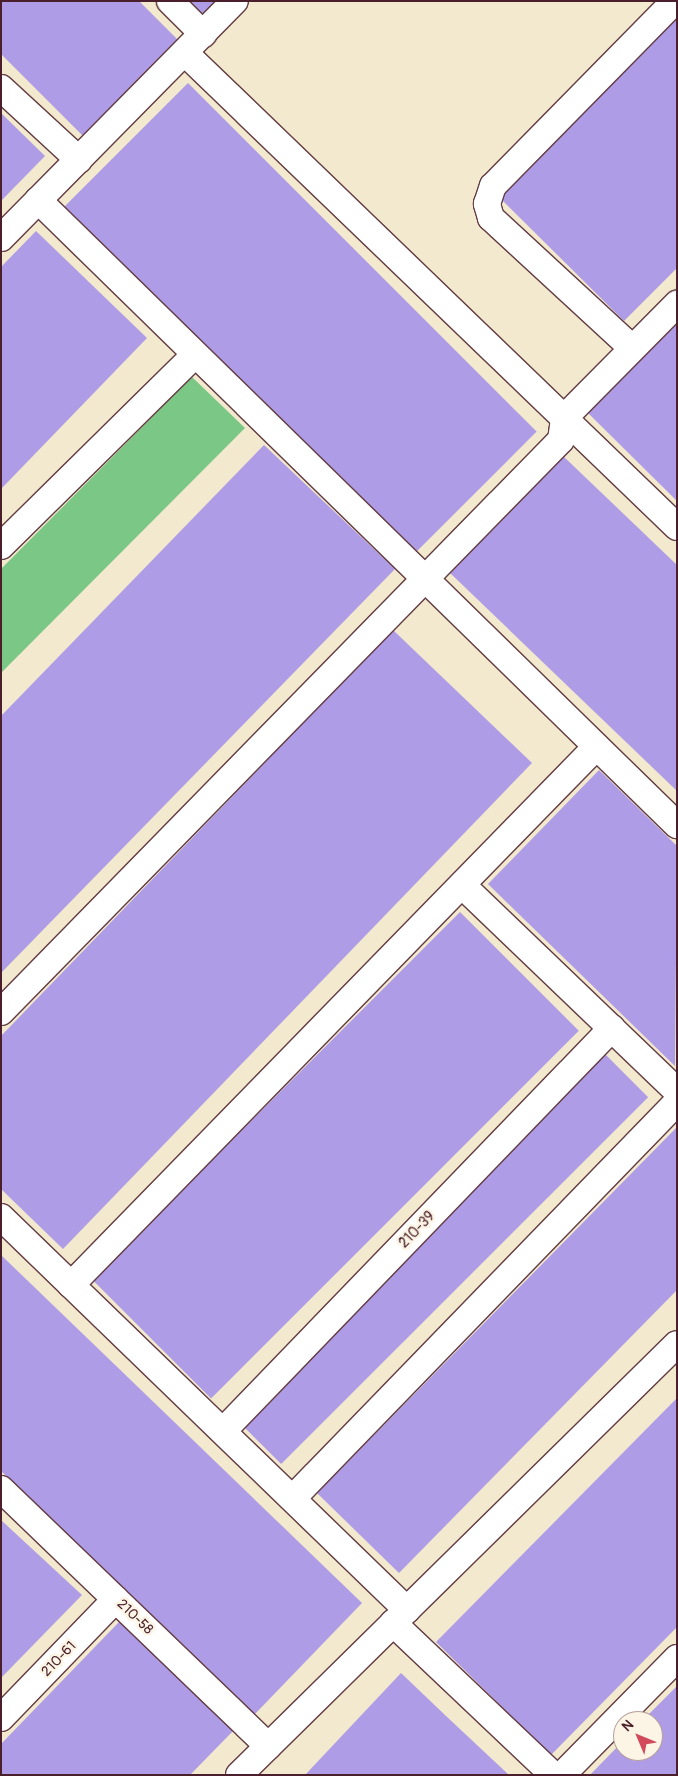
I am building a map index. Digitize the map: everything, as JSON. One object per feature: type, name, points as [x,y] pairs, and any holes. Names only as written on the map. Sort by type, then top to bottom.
[{"type":"street","points":[[170,1],[203,34]]},
{"type":"street","points":[[1,238],[235,1]]},
{"type":"street","points":[[632,348],[491,218],[487,204],[493,186],[675,1]]},
{"type":"street","points":[[185,53],[677,527]]},
{"type":"street","points":[[1,88],[79,160]]},
{"type":"street","points":[[38,200],[677,825]]},
{"type":"street","points":[[1,1012],[561,440],[564,418],[677,304]]},
{"type":"street","points":[[1,546],[195,355]]},
{"type":"street","points":[[71,1285],[596,747]]},
{"type":"street","points":[[462,885],[677,1091]]},
{"type":"street","name":"210-39","points":[[223,1431],[612,1028]]},
{"type":"street","points":[[293,1498],[677,1102]]},
{"type":"street","points":[[1,1217],[293,1498],[400,1616],[553,1775]]},
{"type":"street","points":[[239,1775],[675,1348]]},
{"type":"street","name":"210-58","points":[[1,1489],[268,1746]]},
{"type":"street","name":"210-61","points":[[1,1718],[116,1600]]},
{"type":"street","points":[[562,1775],[677,1658]]},
{"type":"green space","points":[[192,377],[245,428],[1,673],[1,569]]},
{"type":"building","points":[[1,1],[139,1],[180,42],[84,137],[1,54]]},
{"type":"building","points":[[185,1],[226,1],[205,22]]},
{"type":"building","points":[[677,17],[677,268],[624,321],[499,197]]},
{"type":"building","points":[[188,83],[537,432],[413,555],[64,207]]},
{"type":"building","points":[[1,113],[45,156],[1,201]]},
{"type":"building","points":[[36,231],[147,338],[1,489],[1,267]]},
{"type":"building","points":[[677,324],[677,501],[588,413]]},
{"type":"building","points":[[264,445],[395,569],[1,973],[1,716]]},
{"type":"building","points":[[562,455],[677,565],[677,791],[449,572]]},
{"type":"building","points":[[393,630],[532,763],[63,1249],[1,1189],[1,1036]]},
{"type":"building","points":[[599,770],[677,846],[675,1066],[488,884]]},
{"type":"building","points":[[460,912],[579,1031],[211,1398],[92,1280]]},
{"type":"building","points":[[605,1054],[648,1097],[281,1464],[238,1421]]},
{"type":"building","points":[[677,1127],[677,1290],[399,1573],[317,1493]]},
{"type":"building","points":[[1,1255],[362,1603],[254,1715],[1,1471]]},
{"type":"building","points":[[677,1398],[677,1627],[551,1755],[436,1642]]},
{"type":"building","points":[[1,1520],[82,1595],[1,1678]]},
{"type":"building","points":[[120,1621],[233,1731],[190,1775],[1,1775],[1,1744]]},
{"type":"building","points":[[401,1673],[446,1716],[509,1775],[305,1775]]},
{"type":"building","points":[[677,1686],[677,1775],[590,1775],[613,1751],[613,1761],[663,1761],[663,1711],[652,1711]]}]
